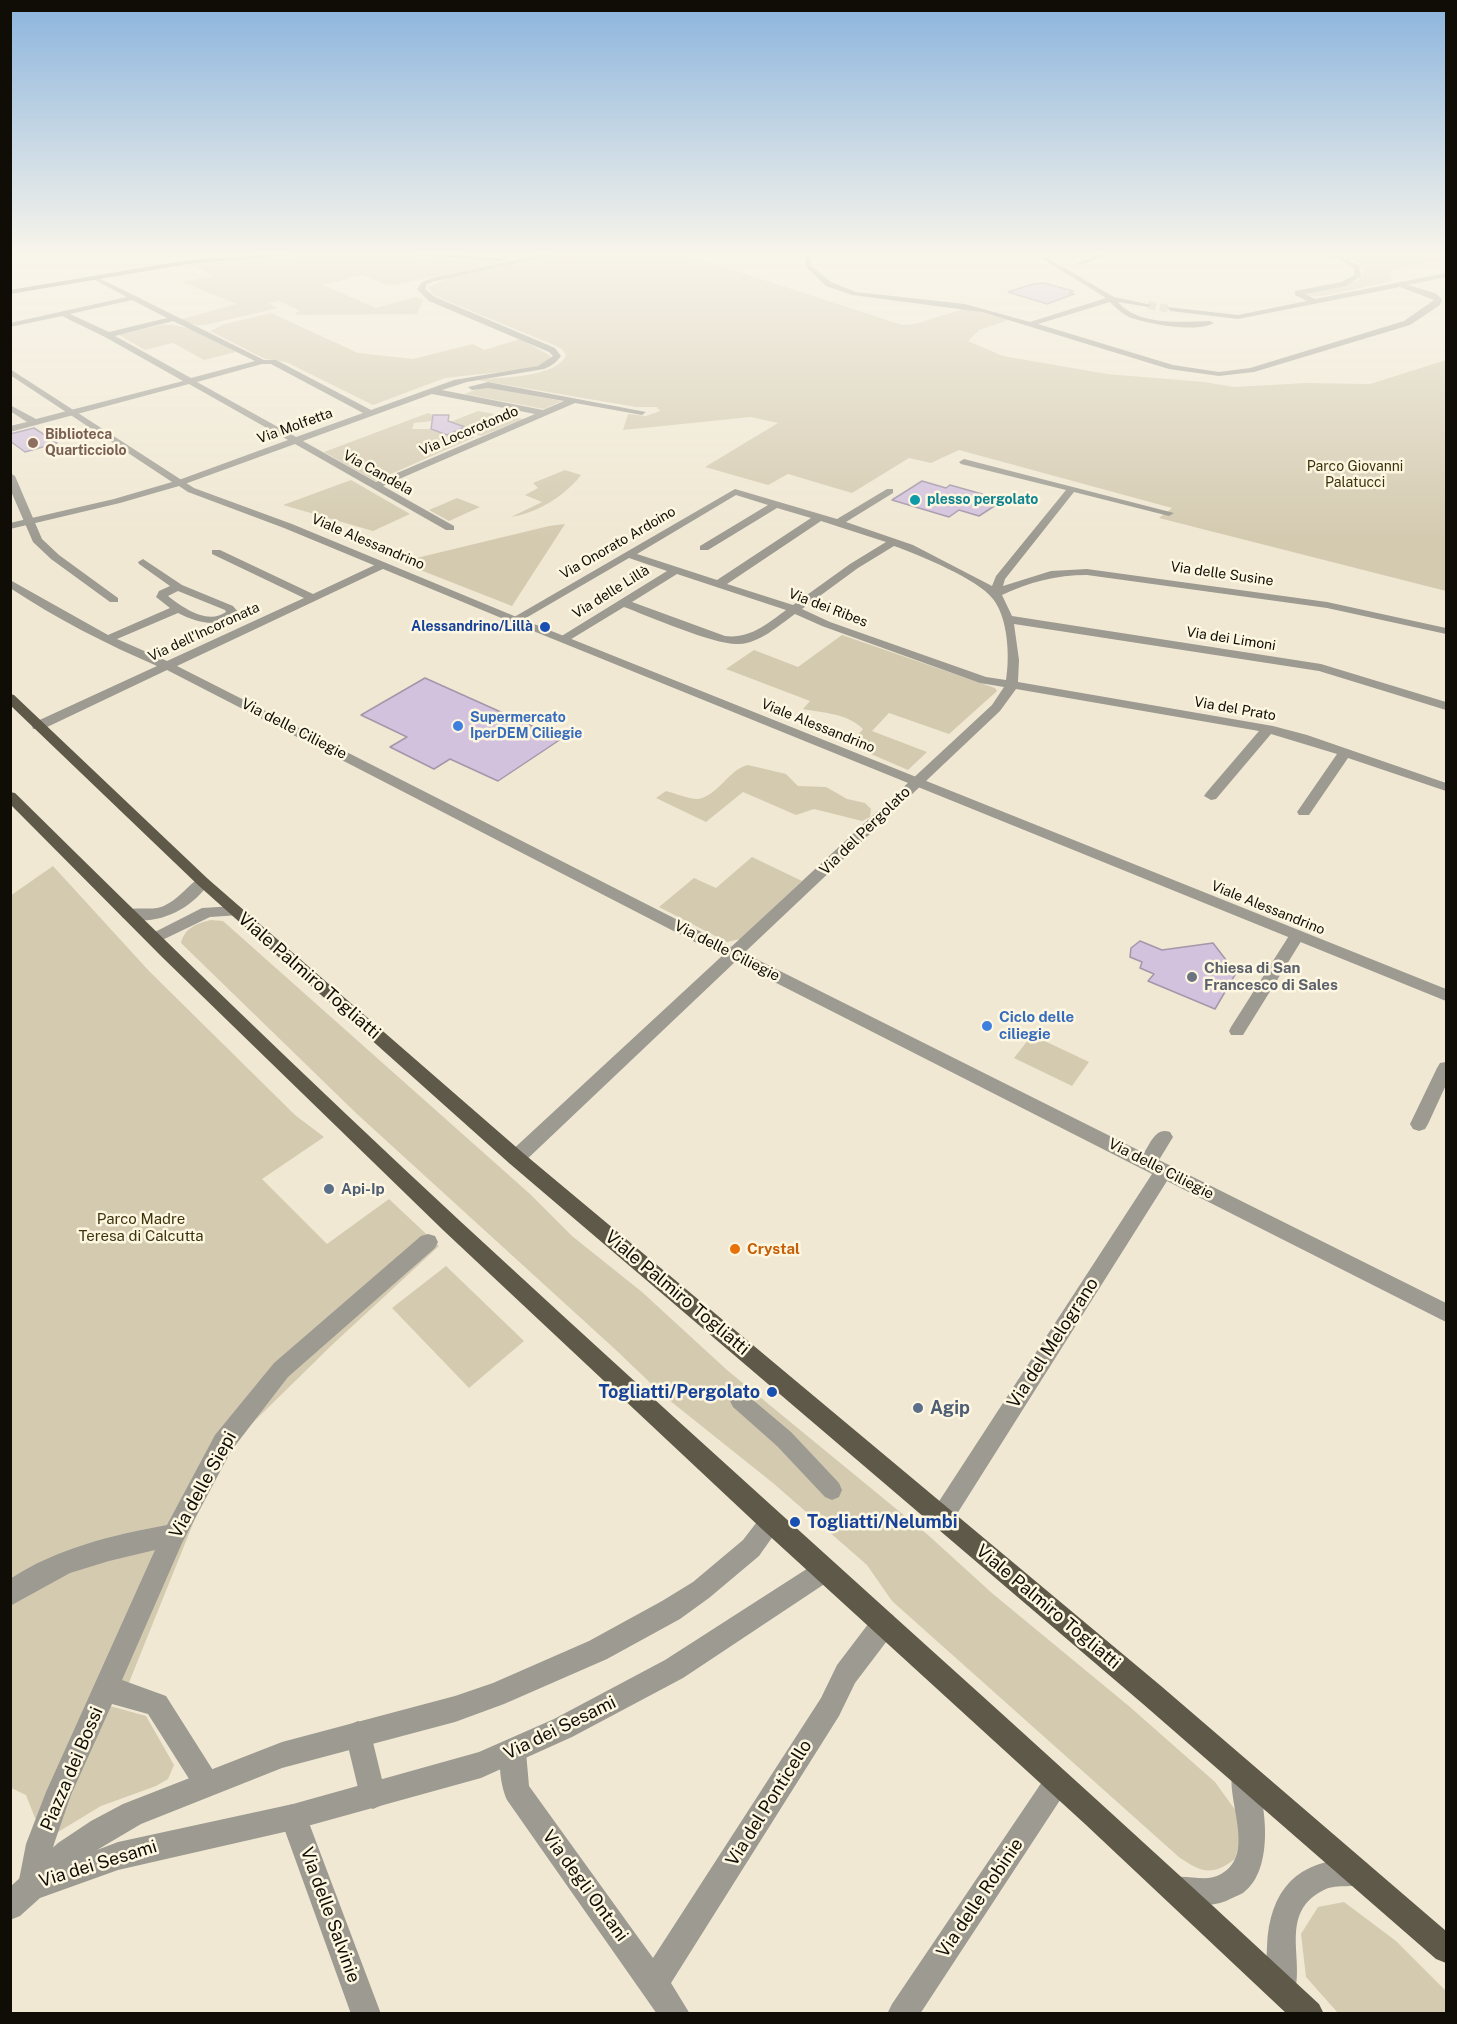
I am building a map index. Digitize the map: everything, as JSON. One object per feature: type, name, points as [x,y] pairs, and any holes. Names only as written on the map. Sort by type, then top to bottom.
[{"type":"main road","name":"Viale Palmiro Togliatti","points":[[10,698],[203,882],[516,1158],[1152,1695],[1446,1949]]},
{"type":"main road","points":[[10,796],[128,914],[450,1224],[824,1571],[1177,1889],[1310,2013]]},
{"type":"street","name":"Via Candela","points":[[133,349],[450,528]]},
{"type":"street","points":[[238,349],[262,362]]},
{"type":"street","name":"Via Molfetta","points":[[10,526],[127,499],[178,483],[469,378],[536,369],[551,364],[557,356],[551,349]]},
{"type":"street","points":[[1114,349],[1181,370],[1210,374],[1236,373],[1317,349]]},
{"type":"street","points":[[10,429],[262,362],[273,362],[370,413]]},
{"type":"street","name":"Viale Alessandrino","points":[[10,371],[194,492],[274,520],[515,620],[1446,995]]},
{"type":"street","points":[[451,395],[484,385],[642,412]]},
{"type":"street","points":[[430,391],[545,412]]},
{"type":"street","name":"Via Locorotondo","points":[[375,486],[574,400]]},
{"type":"street","points":[[10,407],[35,423]]},
{"type":"street","points":[[964,462],[1169,513]]},
{"type":"street","points":[[10,476],[39,543],[114,600]]},
{"type":"street","points":[[995,594],[1000,578],[1072,489]]},
{"type":"street","points":[[836,524],[890,491]]},
{"type":"street","name":"Via Onorato Ardoino","points":[[515,620],[735,492],[775,505]]},
{"type":"street","points":[[704,548],[775,505],[932,556],[995,594],[1008,619],[1012,636],[1012,686]]},
{"type":"street","points":[[719,584],[818,518]]},
{"type":"street","points":[[624,603],[735,641],[762,633],[854,566],[893,542]]},
{"type":"street","points":[[216,552],[313,598]]},
{"type":"street","name":"Via dei Ribes","points":[[633,556],[793,609],[808,617],[946,668],[1012,686]]},
{"type":"street","points":[[143,562],[178,587],[229,608],[233,613],[224,619],[211,620],[179,608],[162,597],[163,593],[178,587]]},
{"type":"street","name":"Via dell'Incoronata","points":[[38,726],[383,564]]},
{"type":"street","name":"Via delle Lillà","points":[[564,639],[675,571]]},
{"type":"street","name":"Via delle Susine","points":[[995,594],[1042,575],[1087,572],[1327,604],[1446,631]]},
{"type":"street","name":"Via delle Ciliegie","points":[[10,583],[29,596],[108,639],[168,666],[734,955],[1446,1312]]},
{"type":"street","points":[[108,639],[179,608]]},
{"type":"street","name":"Via dei Limoni","points":[[1008,619],[1321,668],[1446,706]]},
{"type":"street","name":"Via del Prato","points":[[1012,686],[1268,729],[1446,787]]},
{"type":"street","name":"Via del Pergolato","points":[[516,1158],[996,708],[1012,686]]},
{"type":"street","points":[[1211,796],[1268,729]]},
{"type":"street","points":[[1304,812],[1345,753]]},
{"type":"street","points":[[128,914],[144,915],[166,911],[190,898],[203,882]]},
{"type":"street","points":[[154,939],[207,912],[235,911]]},
{"type":"street","points":[[1237,1031],[1297,935]]},
{"type":"street","points":[[1419,1124],[1446,1068]]},
{"type":"street","name":"Via del Melograno","points":[[942,1517],[1156,1166],[1164,1137]]},
{"type":"street","name":"Via delle Siepi","points":[[106,1690],[174,1535],[223,1443],[281,1370],[428,1242]]},
{"type":"street","points":[[740,1401],[784,1439],[832,1490]]},
{"type":"street","name":"Via dei Sesami","points":[[32,1886],[62,1858],[101,1831],[133,1814],[282,1755],[455,1709],[495,1695],[598,1650],[671,1610],[701,1590],[751,1548],[771,1522]]},
{"type":"street","points":[[10,1594],[32,1580],[69,1562],[133,1543],[174,1535]]},
{"type":"street","name":"Via dei Sesami","points":[[32,1886],[118,1856],[293,1817],[482,1765],[563,1728],[674,1669],[824,1571]]},
{"type":"street","name":"Via del Ponticello","points":[[654,1983],[830,1707],[846,1674],[884,1624]]},
{"type":"street","name":"Piazza dei Bossi","points":[[32,1886],[36,1860],[48,1818],[106,1690],[128,1694],[157,1705],[207,1784]]},
{"type":"street","points":[[358,1734],[373,1796]]},
{"type":"street","name":"Via degli Ontani","points":[[513,1752],[516,1791],[675,2013]]},
{"type":"street","points":[[1177,1889],[1216,1890],[1228,1886],[1240,1876],[1253,1844],[1252,1822],[1243,1775]]},
{"type":"street","name":"Via delle Robinie","points":[[902,2013],[1057,1782]]},
{"type":"street","name":"Via delle Salvinie","points":[[293,1817],[366,2013]]},
{"type":"street","points":[[1283,1988],[1280,1950],[1283,1920],[1300,1889],[1308,1882],[1332,1873],[1357,1873]]},
{"type":"street","points":[[10,1906],[32,1886]]},
{"type":"green space","points":[[185,349],[231,349],[236,352],[204,360]]},
{"type":"green space","points":[[246,349],[350,349],[358,353],[413,359],[451,349],[539,349],[551,356],[546,363],[528,369],[445,378],[373,405],[286,362],[265,359]]},
{"type":"green space","name":"Parco Giovanni Palatucci","points":[[562,349],[988,349],[1003,356],[1107,374],[1204,382],[1234,387],[1305,383],[1370,384],[1446,360],[1446,591],[1159,518],[1172,508],[959,450],[931,463],[909,458],[852,493],[788,474],[768,485],[705,467],[778,423],[751,417],[623,430],[628,414],[646,416],[660,411],[657,407],[636,407],[478,380],[540,372],[561,363],[566,355]]},
{"type":"green space","points":[[483,387],[562,401],[544,409],[464,394]]},
{"type":"green space","points":[[478,411],[524,419],[481,436],[467,432],[477,433],[498,424],[486,419],[465,428],[468,430],[465,431],[460,429],[464,427],[450,422]]},
{"type":"green space","points":[[428,413],[433,415],[432,421],[414,423],[412,429],[429,429],[447,435],[456,431],[475,437],[375,481],[324,452]]},
{"type":"green space","points":[[565,470],[581,475],[567,490],[550,502],[531,512],[511,517],[542,502],[525,495],[538,488],[533,483]]},
{"type":"green space","points":[[351,480],[410,514],[373,531],[283,505]]},
{"type":"green space","points":[[457,498],[480,507],[449,521],[429,510]]},
{"type":"green space","points":[[565,524],[512,606],[400,562],[549,526]]},
{"type":"green space","points":[[842,635],[995,688],[997,691],[949,734],[889,713],[872,731],[927,752],[908,770],[850,745],[863,729],[850,720],[834,714],[803,709],[810,701],[726,669],[754,650],[798,667]]},
{"type":"green space","points":[[748,765],[786,774],[798,786],[826,787],[847,799],[865,803],[871,809],[870,817],[862,821],[814,809],[796,815],[743,792],[706,822],[656,798],[666,791],[695,799],[705,797],[741,767]]},
{"type":"green space","points":[[752,857],[802,881],[740,939],[727,942],[659,907],[694,878],[716,888]]},
{"type":"green space","name":"Parco Madre Teresa di Calcutta","points":[[53,866],[149,971],[295,1115],[324,1137],[262,1179],[327,1244],[389,1199],[439,1246],[333,1344],[233,1442],[205,1494],[128,1685],[110,1706],[146,1716],[174,1765],[168,1779],[156,1786],[101,1806],[53,1835],[35,1818],[26,1795],[11,1788],[10,896]]},
{"type":"green space","points":[[211,920],[223,921],[530,1194],[572,1236],[642,1292],[727,1370],[928,1535],[993,1594],[1130,1707],[1215,1782],[1236,1811],[1241,1835],[1235,1859],[1220,1868],[1208,1870],[1195,1867],[1180,1858],[892,1601],[867,1565],[773,1483],[664,1396],[357,1114],[181,943],[185,934],[192,927]]},
{"type":"green space","points":[[1032,1035],[1089,1062],[1072,1086],[1014,1058]]},
{"type":"green space","points":[[446,1266],[524,1341],[469,1388],[392,1308]]},
{"type":"green space","points":[[1344,1902],[1396,1941],[1446,1991],[1446,2013],[1338,2013],[1306,1977],[1301,1934],[1318,1907]]},
{"type":"building","points":[[433,415],[449,415],[448,421],[465,427],[447,435],[431,429]]},
{"type":"building","points":[[34,428],[57,443],[25,452],[10,441],[10,434]]},
{"type":"building","name":"plesso pergolato","points":[[922,481],[946,488],[950,485],[982,494],[975,499],[996,505],[979,516],[959,510],[949,517],[892,500]]},
{"type":"building","name":"Supermercato IperDEM Ciliegie","points":[[425,678],[561,739],[498,781],[450,759],[434,769],[390,747],[407,737],[361,715]]},
{"type":"building","name":"Chiesa di San Francesco di Sales","points":[[1140,941],[1162,950],[1213,943],[1236,973],[1215,1009],[1148,981],[1154,974],[1140,968],[1142,962],[1130,957],[1131,948]]},
{"type":"place","name":"Biblioteca Quarticciolo","points":[[33,443]]},
{"type":"place","name":"plesso pergolato","points":[[915,500]]},
{"type":"place","name":"Alessandrino/Lillà","points":[[545,627]]},
{"type":"place","name":"Supermercato IperDEM Ciliegie","points":[[458,726]]},
{"type":"place","name":"Chiesa di San Francesco di Sales","points":[[1192,977]]},
{"type":"place","name":"Ciclo delle ciliegie","points":[[987,1026]]},
{"type":"place","name":"Api-Ip","points":[[329,1189]]},
{"type":"place","name":"Crystal","points":[[735,1249]]},
{"type":"place","name":"Togliatti/Pergolato","points":[[772,1392]]},
{"type":"place","name":"Agip","points":[[918,1408]]},
{"type":"place","name":"Togliatti/Nelumbi","points":[[795,1522]]}]
